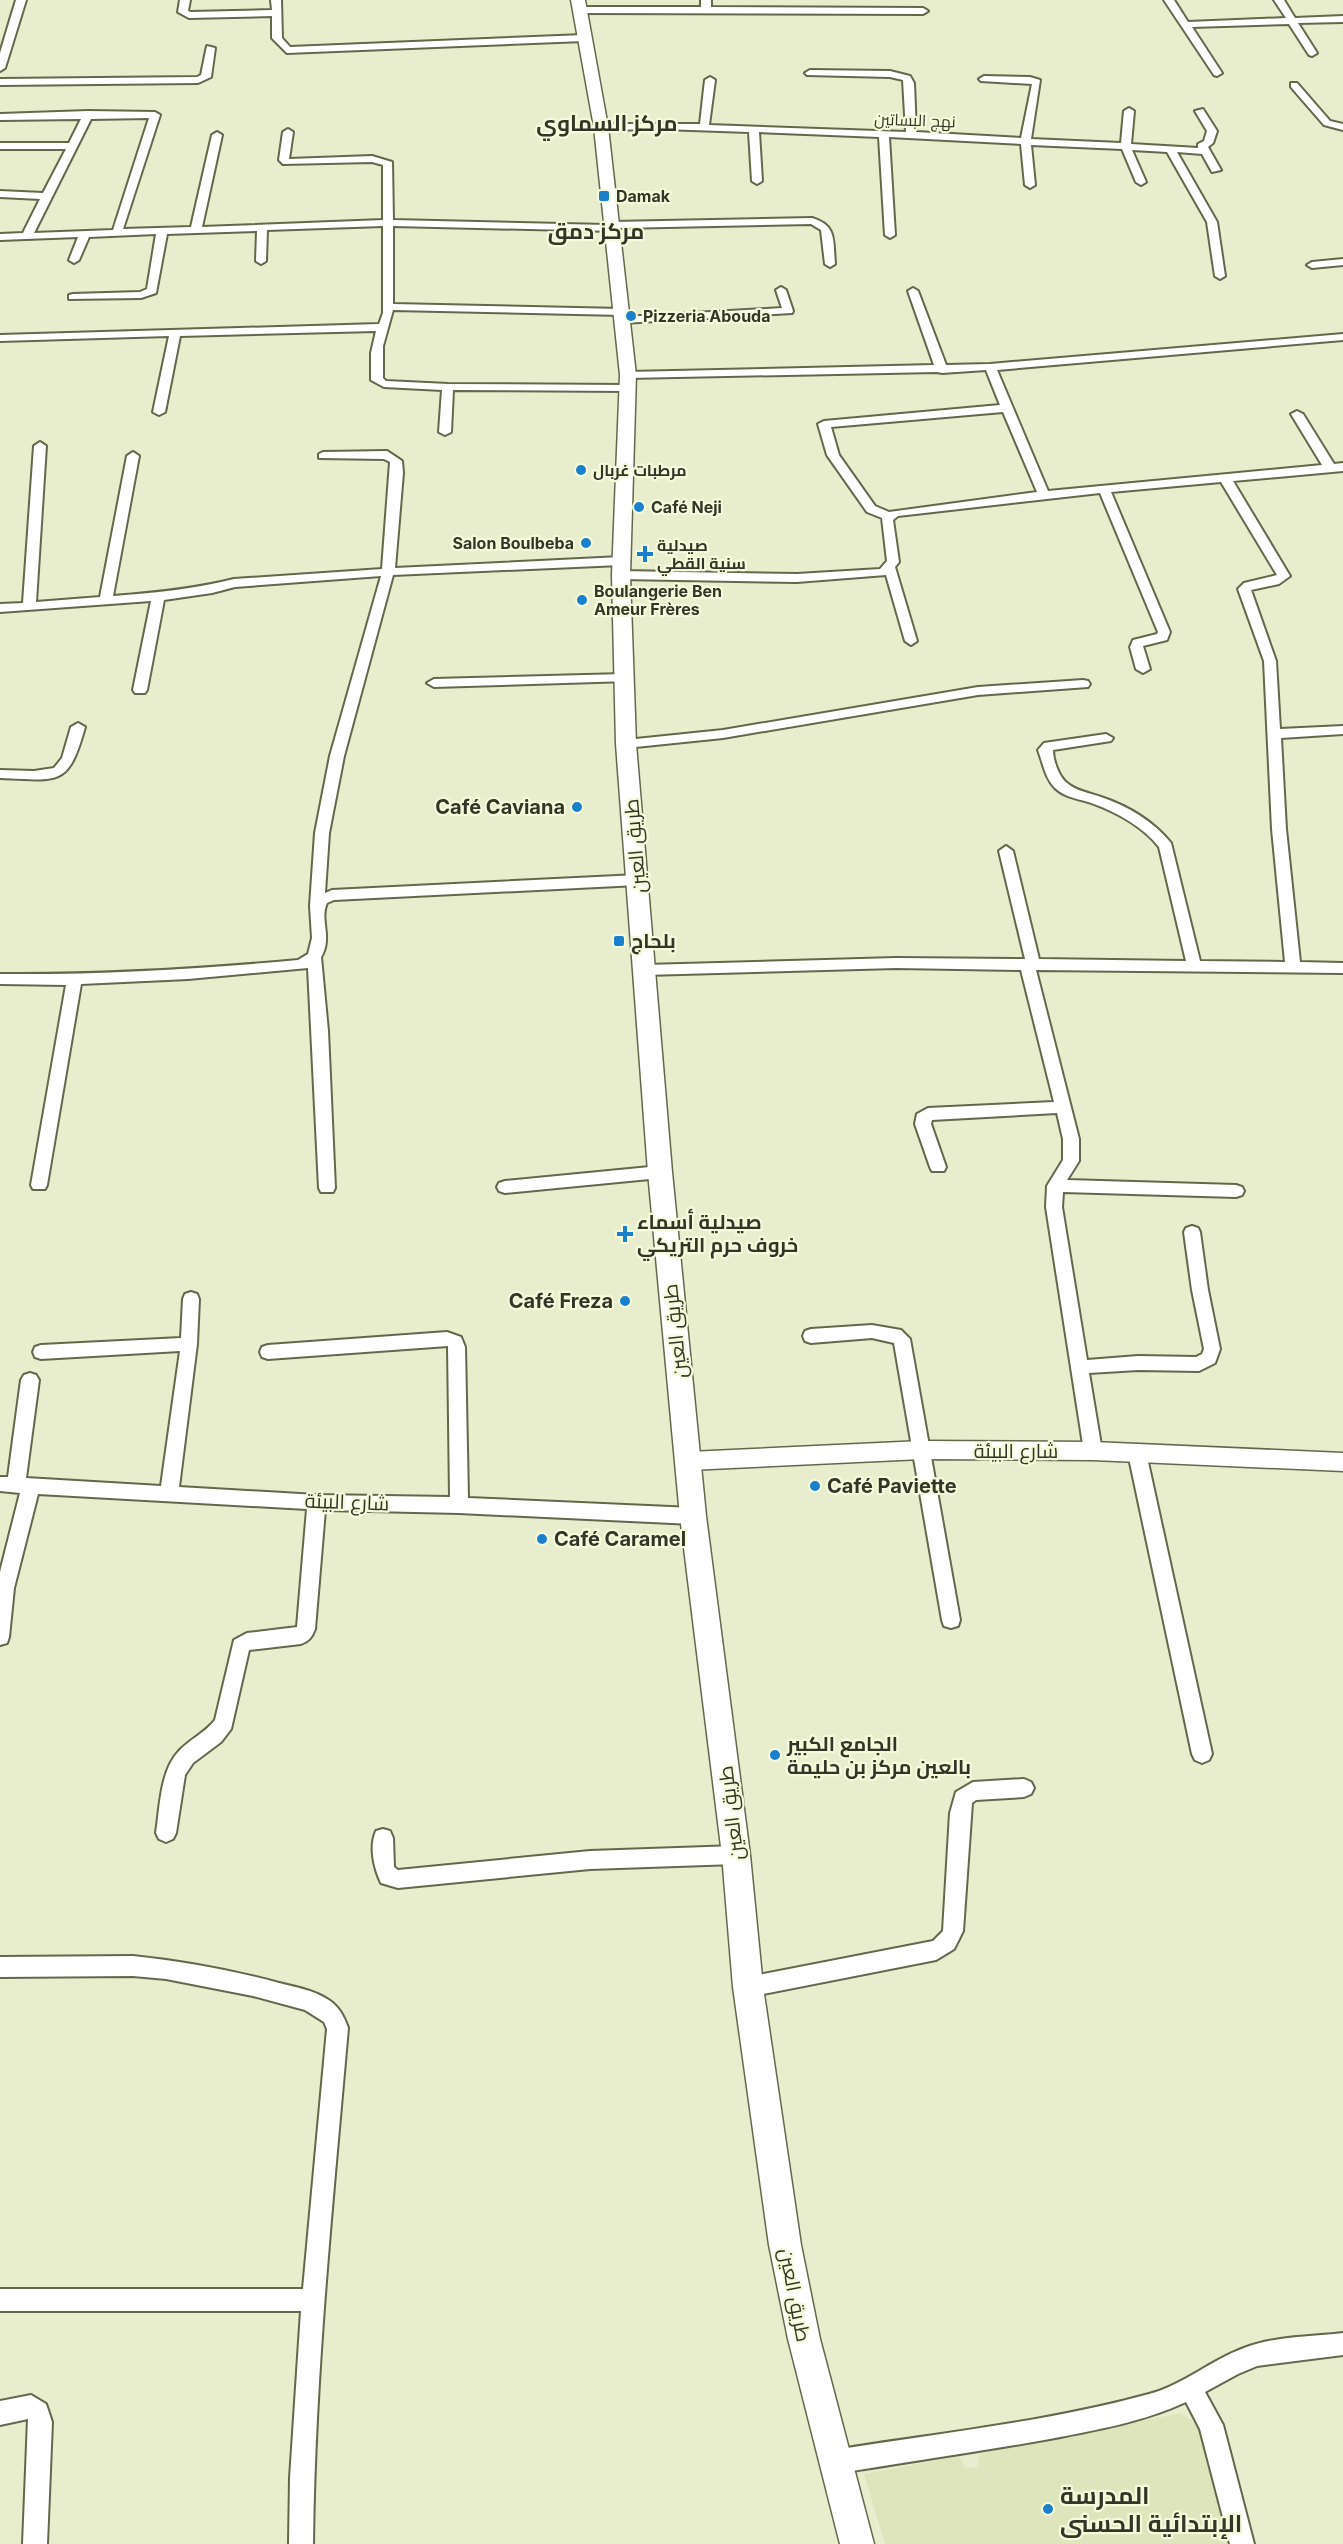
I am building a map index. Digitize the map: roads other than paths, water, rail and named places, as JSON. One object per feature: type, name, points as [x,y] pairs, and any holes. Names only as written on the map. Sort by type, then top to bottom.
[{"type":"main road","name":"طريق العين","points":[[578,5],[601,127],[623,316],[628,382],[621,568],[627,744],[660,1172],[693,1516],[736,1855],[748,1987],[785,2245],[804,2339],[857,2544]]},
{"type":"street","points":[[0,68],[21,0]]},
{"type":"street","points":[[185,0],[183,12],[189,15],[277,13]]},
{"type":"street","points":[[276,0],[277,38],[284,49],[291,50],[584,38]]},
{"type":"street","points":[[1169,0],[1217,74]]},
{"type":"street","points":[[1279,0],[1312,53]]},
{"type":"street","points":[[578,5],[706,5],[922,11]]},
{"type":"street","points":[[1184,25],[1343,19]]},
{"type":"street","points":[[0,82],[198,80],[206,77],[210,48]]},
{"type":"street","points":[[810,73],[890,74],[905,77],[909,83],[911,135]]},
{"type":"street","points":[[984,79],[1037,82],[1026,140],[1030,185]]},
{"type":"street","points":[[704,128],[710,80]]},
{"type":"street","points":[[1294,85],[1328,123],[1343,127]]},
{"type":"street","points":[[1129,111],[1126,147],[1141,182]]},
{"type":"street","points":[[1200,111],[1212,131],[1208,143],[1202,146],[1216,170]]},
{"type":"street","points":[[27,236],[88,114]]},
{"type":"street","points":[[0,117],[88,114],[155,115],[117,233]]},
{"type":"street","name":"نهج البساتين","points":[[601,127],[911,135],[1026,140],[1171,151],[1205,151]]},
{"type":"street","points":[[754,130],[757,181]]},
{"type":"street","points":[[288,132],[284,160],[287,162],[372,159],[387,163],[388,307],[378,338],[376,378],[379,382],[448,387],[942,370],[1343,337]]},
{"type":"street","points":[[884,134],[890,235]]},
{"type":"street","points":[[196,230],[217,135]]},
{"type":"street","points":[[0,146],[72,146]]},
{"type":"street","points":[[1171,151],[1212,222],[1220,276]]},
{"type":"street","points":[[0,194],[47,196]]},
{"type":"street","points":[[0,237],[387,223],[612,226],[812,221],[826,229],[830,264]]},
{"type":"street","points":[[261,261],[262,228]]},
{"type":"street","points":[[73,297],[141,295],[152,291],[162,232]]},
{"type":"street","points":[[74,260],[86,234]]},
{"type":"street","points":[[1312,265],[1343,262]]},
{"type":"street","points":[[388,307],[623,316],[788,311],[781,290]]},
{"type":"street","points":[[913,291],[942,370]]},
{"type":"street","points":[[0,338],[383,327]]},
{"type":"street","points":[[159,412],[176,334]]},
{"type":"street","points":[[990,367],[1044,495]]},
{"type":"street","points":[[445,432],[448,387]]},
{"type":"street","points":[[1007,408],[824,424],[833,454],[871,509],[889,516],[912,510],[1044,495],[1343,467]]},
{"type":"street","points":[[1297,414],[1330,468]]},
{"type":"street","points":[[29,606],[40,446]]},
{"type":"street","points":[[0,979],[74,979],[301,965],[314,957],[320,948],[317,906],[322,833],[337,756],[388,572],[396,461],[394,457],[387,455],[322,456]]},
{"type":"street","points":[[106,600],[133,456]]},
{"type":"street","points":[[1225,478],[1284,576],[1280,580],[1253,584],[1244,589],[1270,661],[1279,829],[1293,968]]},
{"type":"street","points":[[1104,489],[1164,632],[1162,637],[1138,643],[1136,647],[1143,669]]},
{"type":"street","points":[[0,608],[158,597],[234,584],[388,572],[621,568],[797,578],[884,572],[893,562],[887,519],[889,516]]},
{"type":"street","points":[[890,568],[912,641]]},
{"type":"street","points":[[140,690],[158,597]]},
{"type":"street","points":[[434,683],[624,678]]},
{"type":"street","points":[[627,744],[723,734],[978,691],[1083,684]]},
{"type":"street","points":[[0,774],[50,775],[59,772],[67,762],[78,727]]},
{"type":"street","points":[[1274,734],[1343,730]]},
{"type":"street","points":[[1106,738],[1049,746],[1045,750],[1057,781],[1063,788],[1102,802],[1144,823],[1159,836],[1166,846],[1194,966]]},
{"type":"street","points":[[1006,851],[1071,1139],[1071,1161],[1055,1186],[1054,1207],[1093,1451]]},
{"type":"street","points":[[317,906],[322,899],[332,895],[638,880]]},
{"type":"street","points":[[314,957],[320,1030],[327,1188]]},
{"type":"street","points":[[645,970],[896,963],[1343,968]]},
{"type":"street","points":[[39,1185],[74,979]]},
{"type":"street","points":[[938,1167],[923,1124],[923,1118],[927,1114],[1064,1107]]},
{"type":"street","points":[[505,1187],[660,1172]]},
{"type":"street","points":[[1055,1186],[1236,1191]]},
{"type":"street","points":[[1080,1367],[1199,1364],[1209,1358],[1212,1349],[1200,1290],[1192,1232]]},
{"type":"street","points":[[169,1494],[189,1344],[191,1299]]},
{"type":"street","points":[[811,1336],[871,1332],[895,1333],[902,1339],[951,1620]]},
{"type":"street","points":[[268,1352],[447,1339],[455,1342],[457,1347],[459,1505]]},
{"type":"street","points":[[41,1352],[189,1344]]},
{"type":"street","points":[[0,1637],[16,1484],[30,1380]]},
{"type":"street","name":"شارع البيئة","points":[[689,1461],[922,1450],[1093,1451],[1343,1462]]},
{"type":"street","points":[[1137,1453],[1202,1754]]},
{"type":"street","name":"شارع البيئة","points":[[16,1484],[317,1502],[459,1505],[693,1516]]},
{"type":"street","points":[[166,1833],[176,1773],[186,1757],[214,1736],[224,1723],[241,1646],[247,1641],[301,1636],[306,1629],[317,1502]]},
{"type":"street","points":[[748,1987],[936,1950],[944,1946],[950,1940],[955,1919],[960,1813],[963,1798],[973,1791],[1024,1788]]},
{"type":"street","points":[[383,1838],[384,1868],[388,1876],[398,1879],[590,1860],[736,1855]]},
{"type":"street","points":[[0,1967],[133,1966],[166,1970],[292,1996],[320,2006],[331,2015],[338,2028],[313,2300],[302,2478],[301,2544]]},
{"type":"street","points":[[0,2300],[313,2300]]},
{"type":"street","points":[[834,2462],[1056,2425],[1153,2404],[1191,2388],[1214,2373],[1257,2355],[1343,2344]]},
{"type":"street","points":[[1191,2388],[1211,2425],[1242,2544]]},
{"type":"street","points":[[0,2413],[31,2407],[38,2412],[40,2422],[35,2544]]},
{"type":"place","name":"Damak","points":[[604,196]]},
{"type":"place","name":"Pizzeria Abouda","points":[[631,316]]},
{"type":"place","name":"مرطبات غربال","points":[[581,470]]},
{"type":"place","name":"Café Neji","points":[[639,507]]},
{"type":"place","name":"Salon Boulbeba","points":[[586,543]]},
{"type":"place","name":"صيدلية سنية القطي","points":[[645,554]]},
{"type":"place","name":"Boulangerie Ben Ameur Frères","points":[[582,600]]},
{"type":"place","name":"Café Caviana","points":[[577,807]]},
{"type":"place","name":"بلحاج","points":[[619,941]]},
{"type":"place","name":"صيدلية أسماء خروف حرم التريكي","points":[[625,1234]]},
{"type":"place","name":"Café Freza","points":[[625,1301]]},
{"type":"place","name":"Café Paviette","points":[[815,1486]]},
{"type":"place","name":"Café Caramel","points":[[542,1539]]},
{"type":"place","name":"الجامع الكبير بالعين مركز بن حليمة","points":[[775,1755]]},
{"type":"place","name":"المدرسة الإبتدائية الحسنى","points":[[1048,2509]]},
{"type":"district","name":"مركز السماوي","points":[[607,123]]},
{"type":"district","name":"مركز دمق","points":[[596,231]]}]
